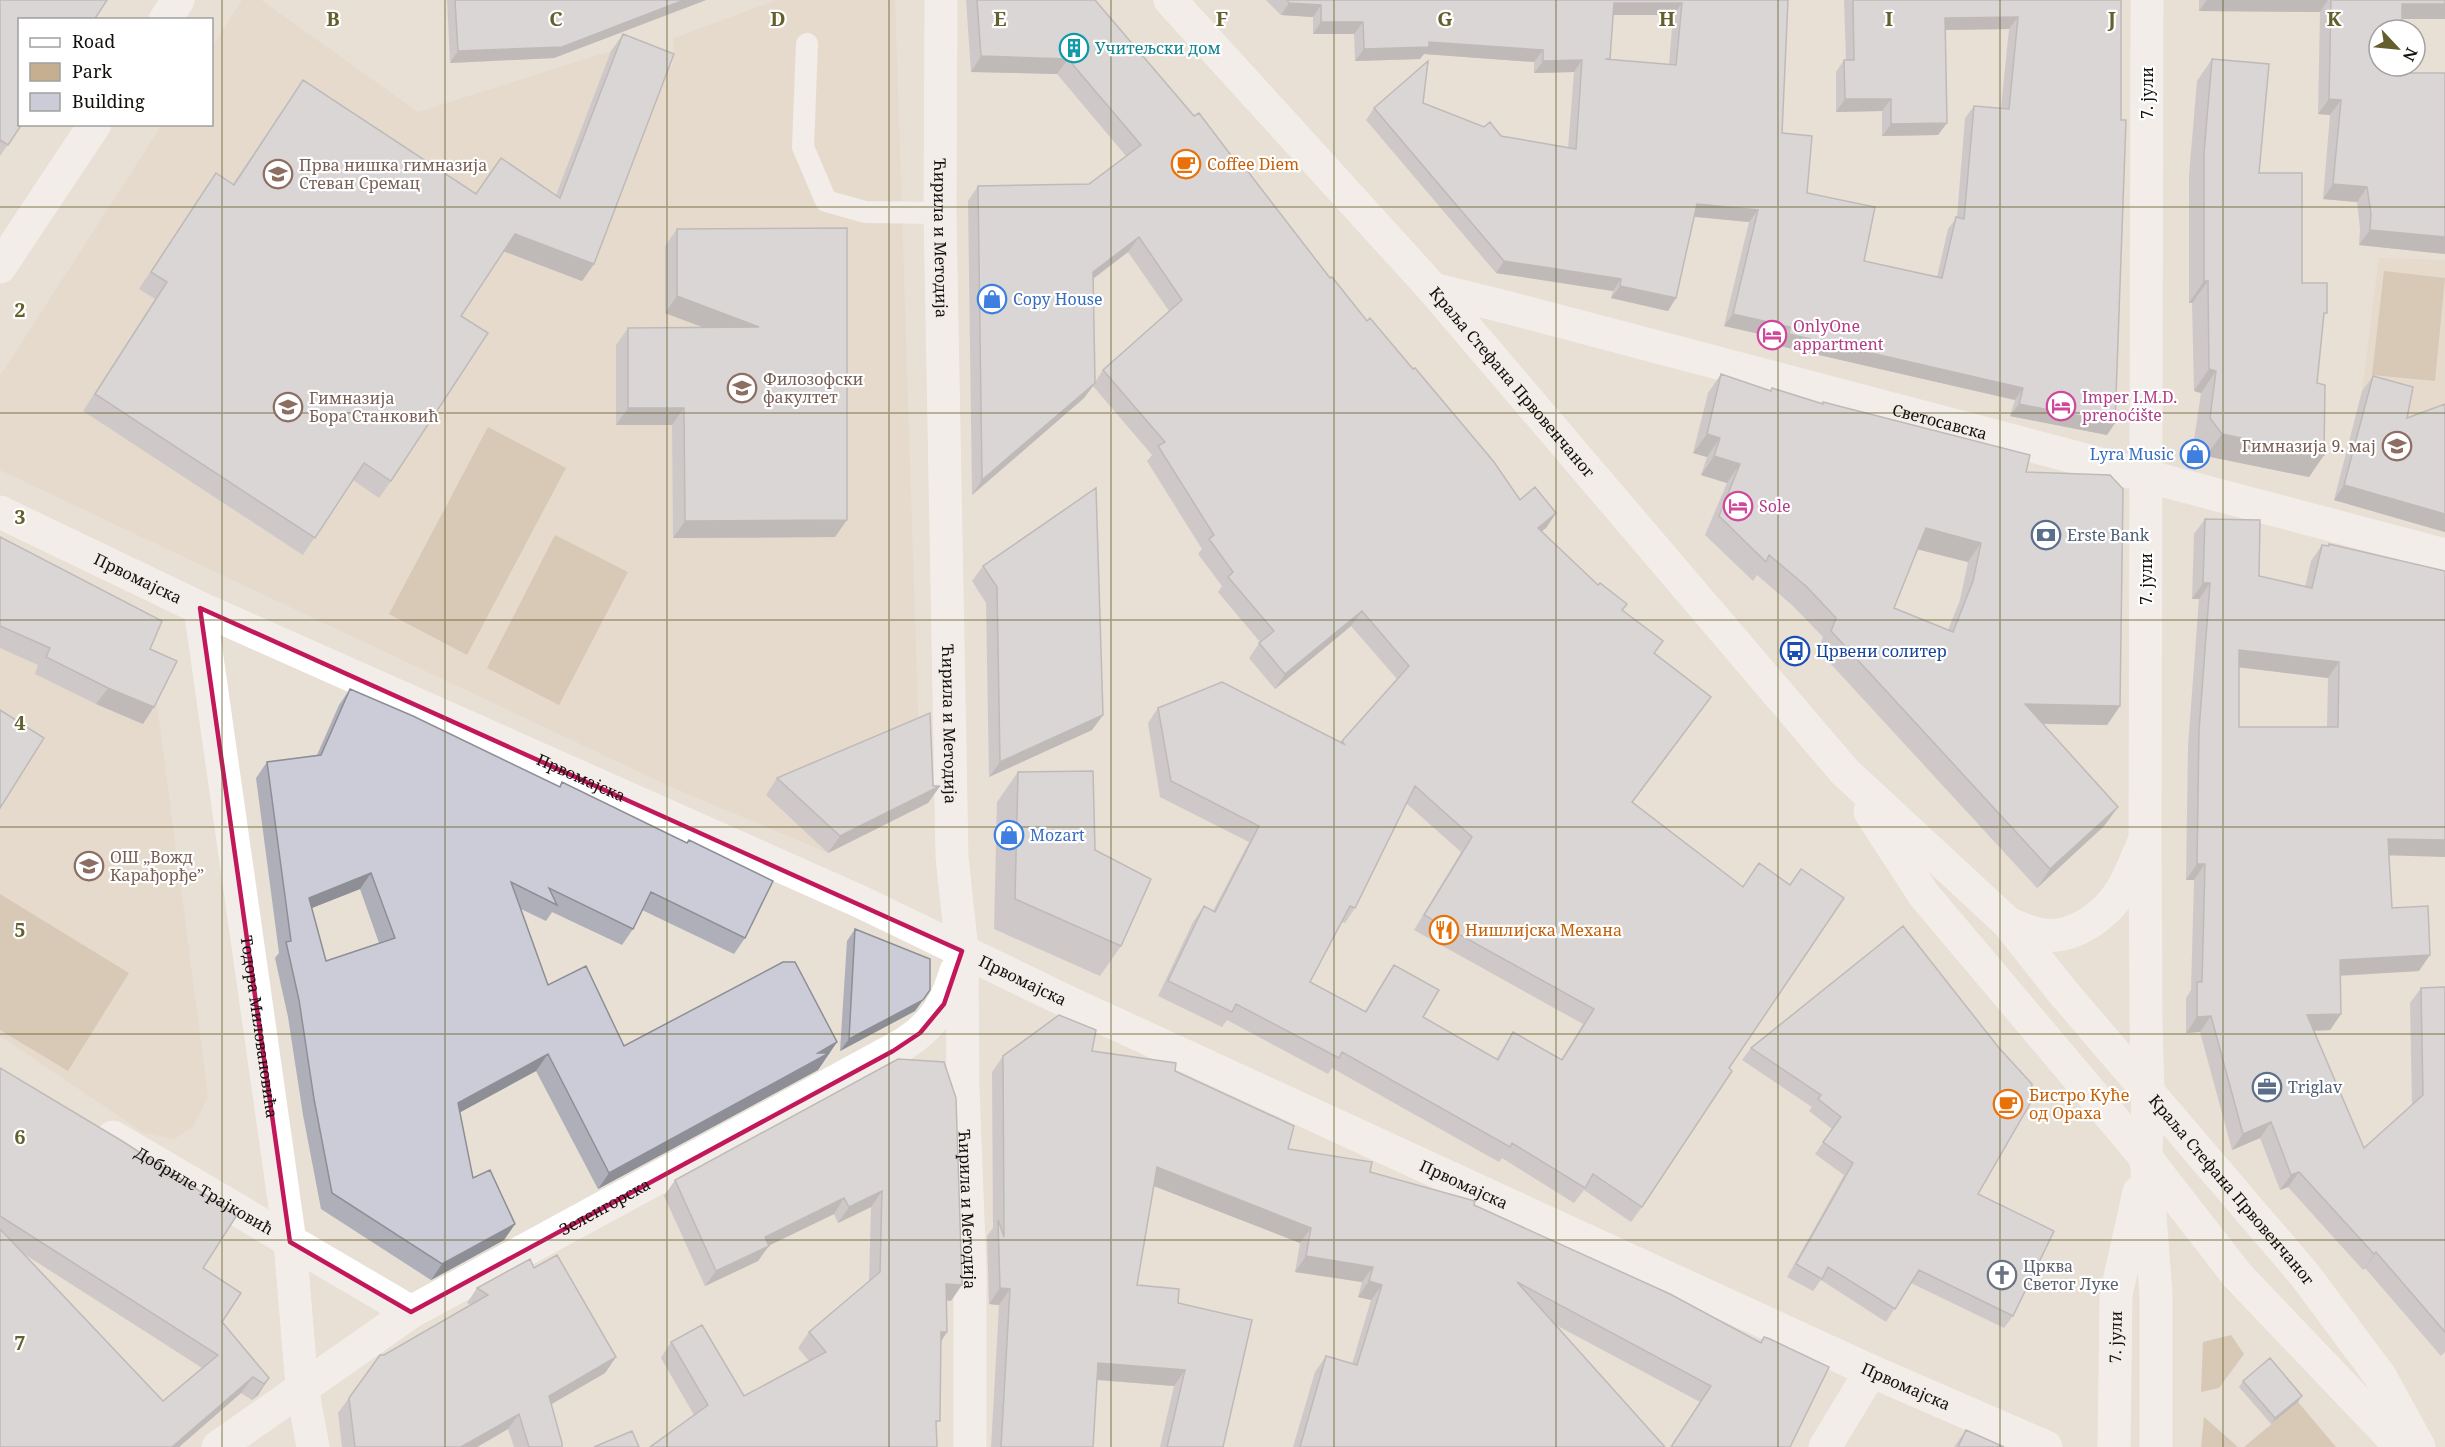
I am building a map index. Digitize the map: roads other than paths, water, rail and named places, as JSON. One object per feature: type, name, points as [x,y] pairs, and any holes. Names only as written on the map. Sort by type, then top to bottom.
[{"type":"street","points":[[166,18],[178,0]]},
{"type":"street","name":"Ћирила и Методија","points":[[941,0],[940,213],[952,857],[962,951],[963,1089],[970,1269],[970,1447]]},
{"type":"street","name":"Краља Стефана Првовенчаног","points":[[1170,0],[1433,290],[1845,772],[2008,923],[2061,990],[2304,1274],[2380,1376],[2419,1447]]},
{"type":"street","name":"7. јули","points":[[2147,0],[2145,840],[2148,1091],[2146,1158],[2156,1296],[2156,1447]]},
{"type":"street","points":[[0,267],[94,126]]},
{"type":"street","name":"Светосавска","points":[[1433,290],[1522,311],[2445,555]]},
{"type":"street","name":"Првомајска","points":[[0,513],[200,609],[854,898],[1068,1002],[1871,1371],[2046,1447]]},
{"type":"street","name":"Тодора Миловановића","points":[[200,609],[290,1242],[302,1387],[313,1447]]},
{"type":"street","name":"Краља Стефана Првовенчаног","points":[[1845,772],[1924,895],[2146,1158],[2237,1275],[2401,1447]]},
{"type":"street","points":[[2008,923],[2041,935],[2051,936],[2080,928],[2095,919],[2122,890],[2145,840]]},
{"type":"street","name":"Зеленгорска","points":[[218,1447],[411,1312],[893,1051],[921,1033],[944,1004],[962,951]]},
{"type":"street","name":"Добриле Трајковић","points":[[91,1124],[411,1312]]},
{"type":"street","name":"7. јули","points":[[2114,1447],[2116,1295],[2146,1158]]},
{"type":"street","points":[[1825,1447],[1871,1371]]},
{"type":"lane","points":[[807,44],[803,147],[826,201],[865,212],[940,213]]},
{"type":"place","name":"Учитељски дом","points":[[1074,48]]},
{"type":"place","name":"Coffee Diem","points":[[1186,164]]},
{"type":"place","name":"Прва нишка гимназија Стеван Сремац","points":[[278,174]]},
{"type":"place","name":"Copy House","points":[[992,299]]},
{"type":"place","name":"OnlyOne appartment","points":[[1772,335]]},
{"type":"place","name":"Филозофски факултет","points":[[742,388]]},
{"type":"place","name":"Imper I.M.D. prenoćište","points":[[2061,406]]},
{"type":"place","name":"Гимназија Бора Станковић","points":[[288,407]]},
{"type":"place","name":"Гимназија 9. мај","points":[[2397,446]]},
{"type":"place","name":"Lyra Music","points":[[2195,454]]},
{"type":"place","name":"Sole","points":[[1738,506]]},
{"type":"place","name":"Erste Bank","points":[[2046,535]]},
{"type":"place","name":"Црвени солитер","points":[[1795,651]]},
{"type":"place","name":"Mozart","points":[[1009,835]]},
{"type":"place","name":"ОШ „Вожд Карађорђе”","points":[[89,866]]},
{"type":"place","name":"Нишлијска Механа","points":[[1444,930]]},
{"type":"place","name":"Triglav","points":[[2267,1087]]},
{"type":"place","name":"Бистро Куће од Ораха","points":[[2008,1104]]},
{"type":"place","name":"Црква Светог Луке","points":[[2002,1275]]}]
